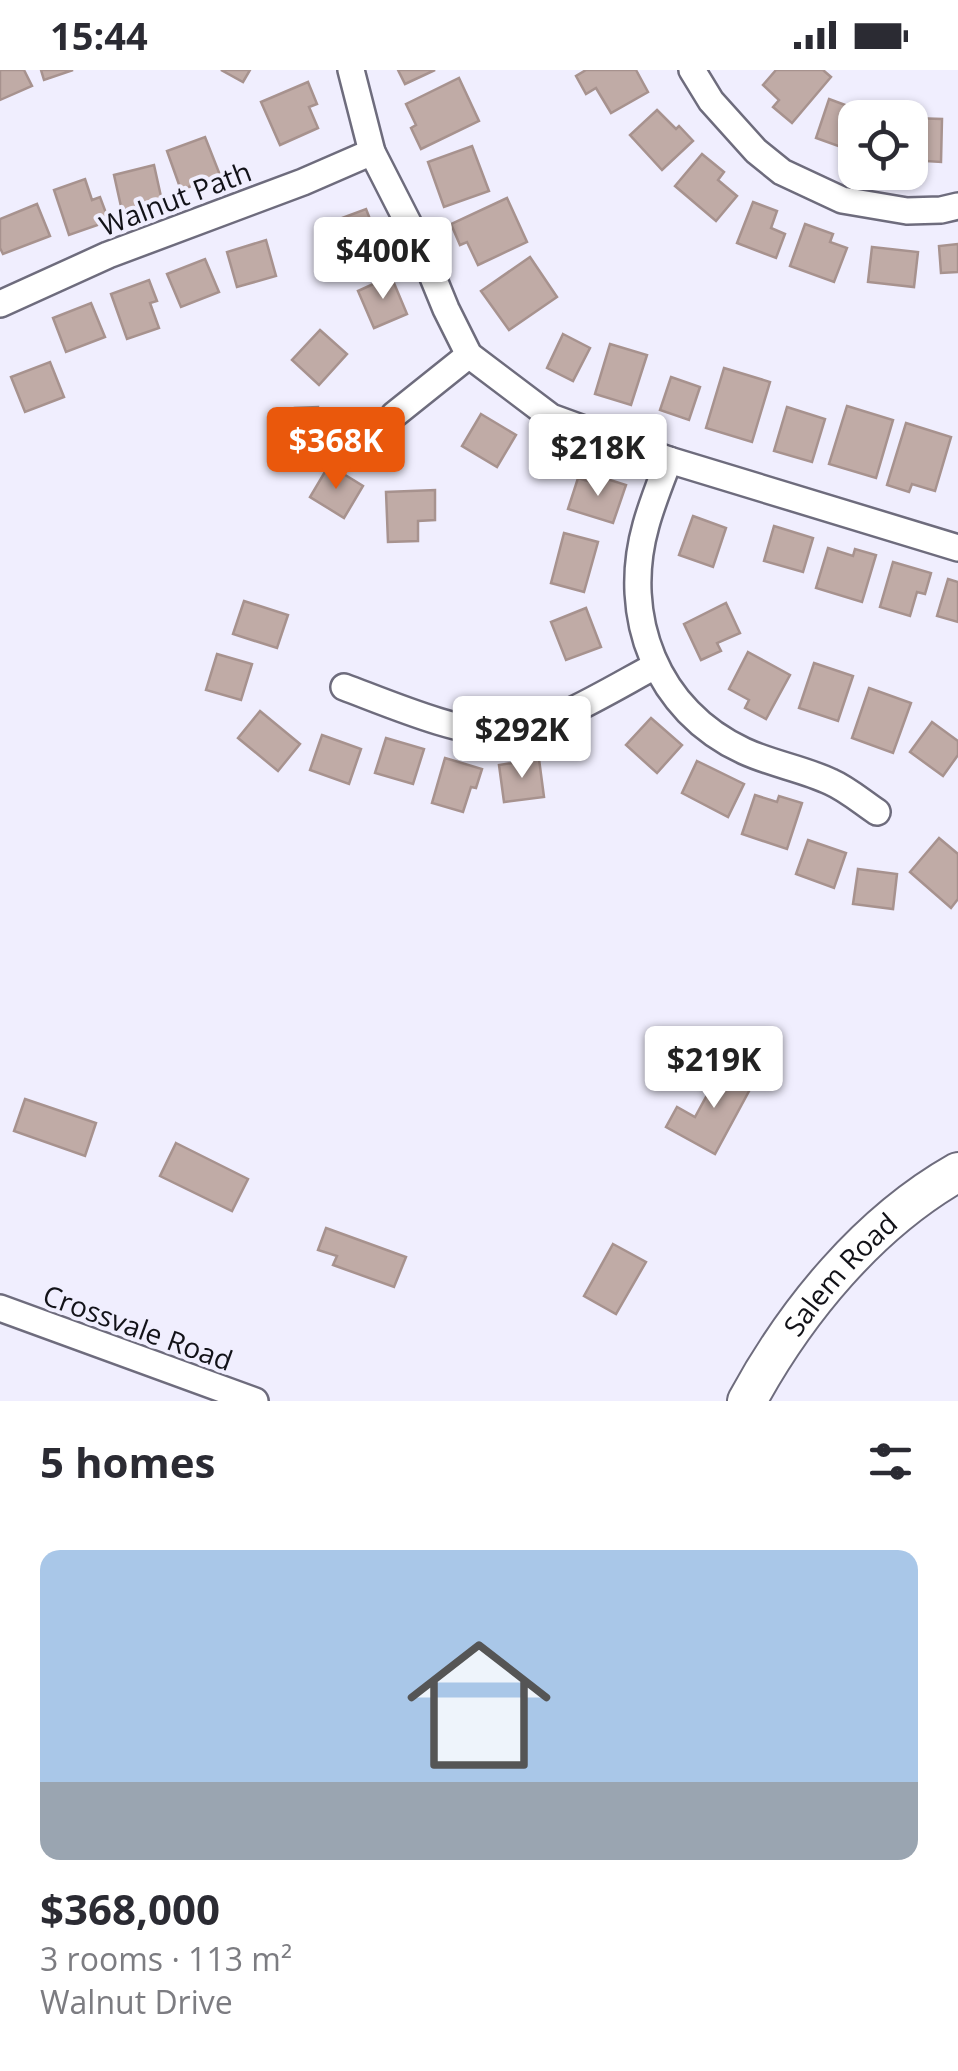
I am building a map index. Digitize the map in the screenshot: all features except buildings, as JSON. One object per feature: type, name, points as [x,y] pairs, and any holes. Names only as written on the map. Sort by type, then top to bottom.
[{"type":"street","points":[[351,70],[372,152],[470,355],[550,416],[669,460],[958,548]]},
{"type":"street","points":[[692,70],[711,101],[782,172],[842,200],[908,211],[958,206]]},
{"type":"street","name":"Walnut Path","points":[[0,304],[108,255],[372,152]]},
{"type":"street","points":[[394,415],[470,355]]},
{"type":"street","points":[[669,460],[645,527],[639,565],[639,604],[655,666],[674,698],[700,724],[744,751],[832,782],[876,812]]},
{"type":"street","points":[[344,687],[430,718],[470,729],[507,733],[545,723],[655,666]]},
{"type":"street","name":"Salem Road","points":[[747,1401],[814,1297],[853,1255],[927,1190],[958,1172]]},
{"type":"street","name":"Crossvale Road","points":[[0,1308],[255,1401]]}]
